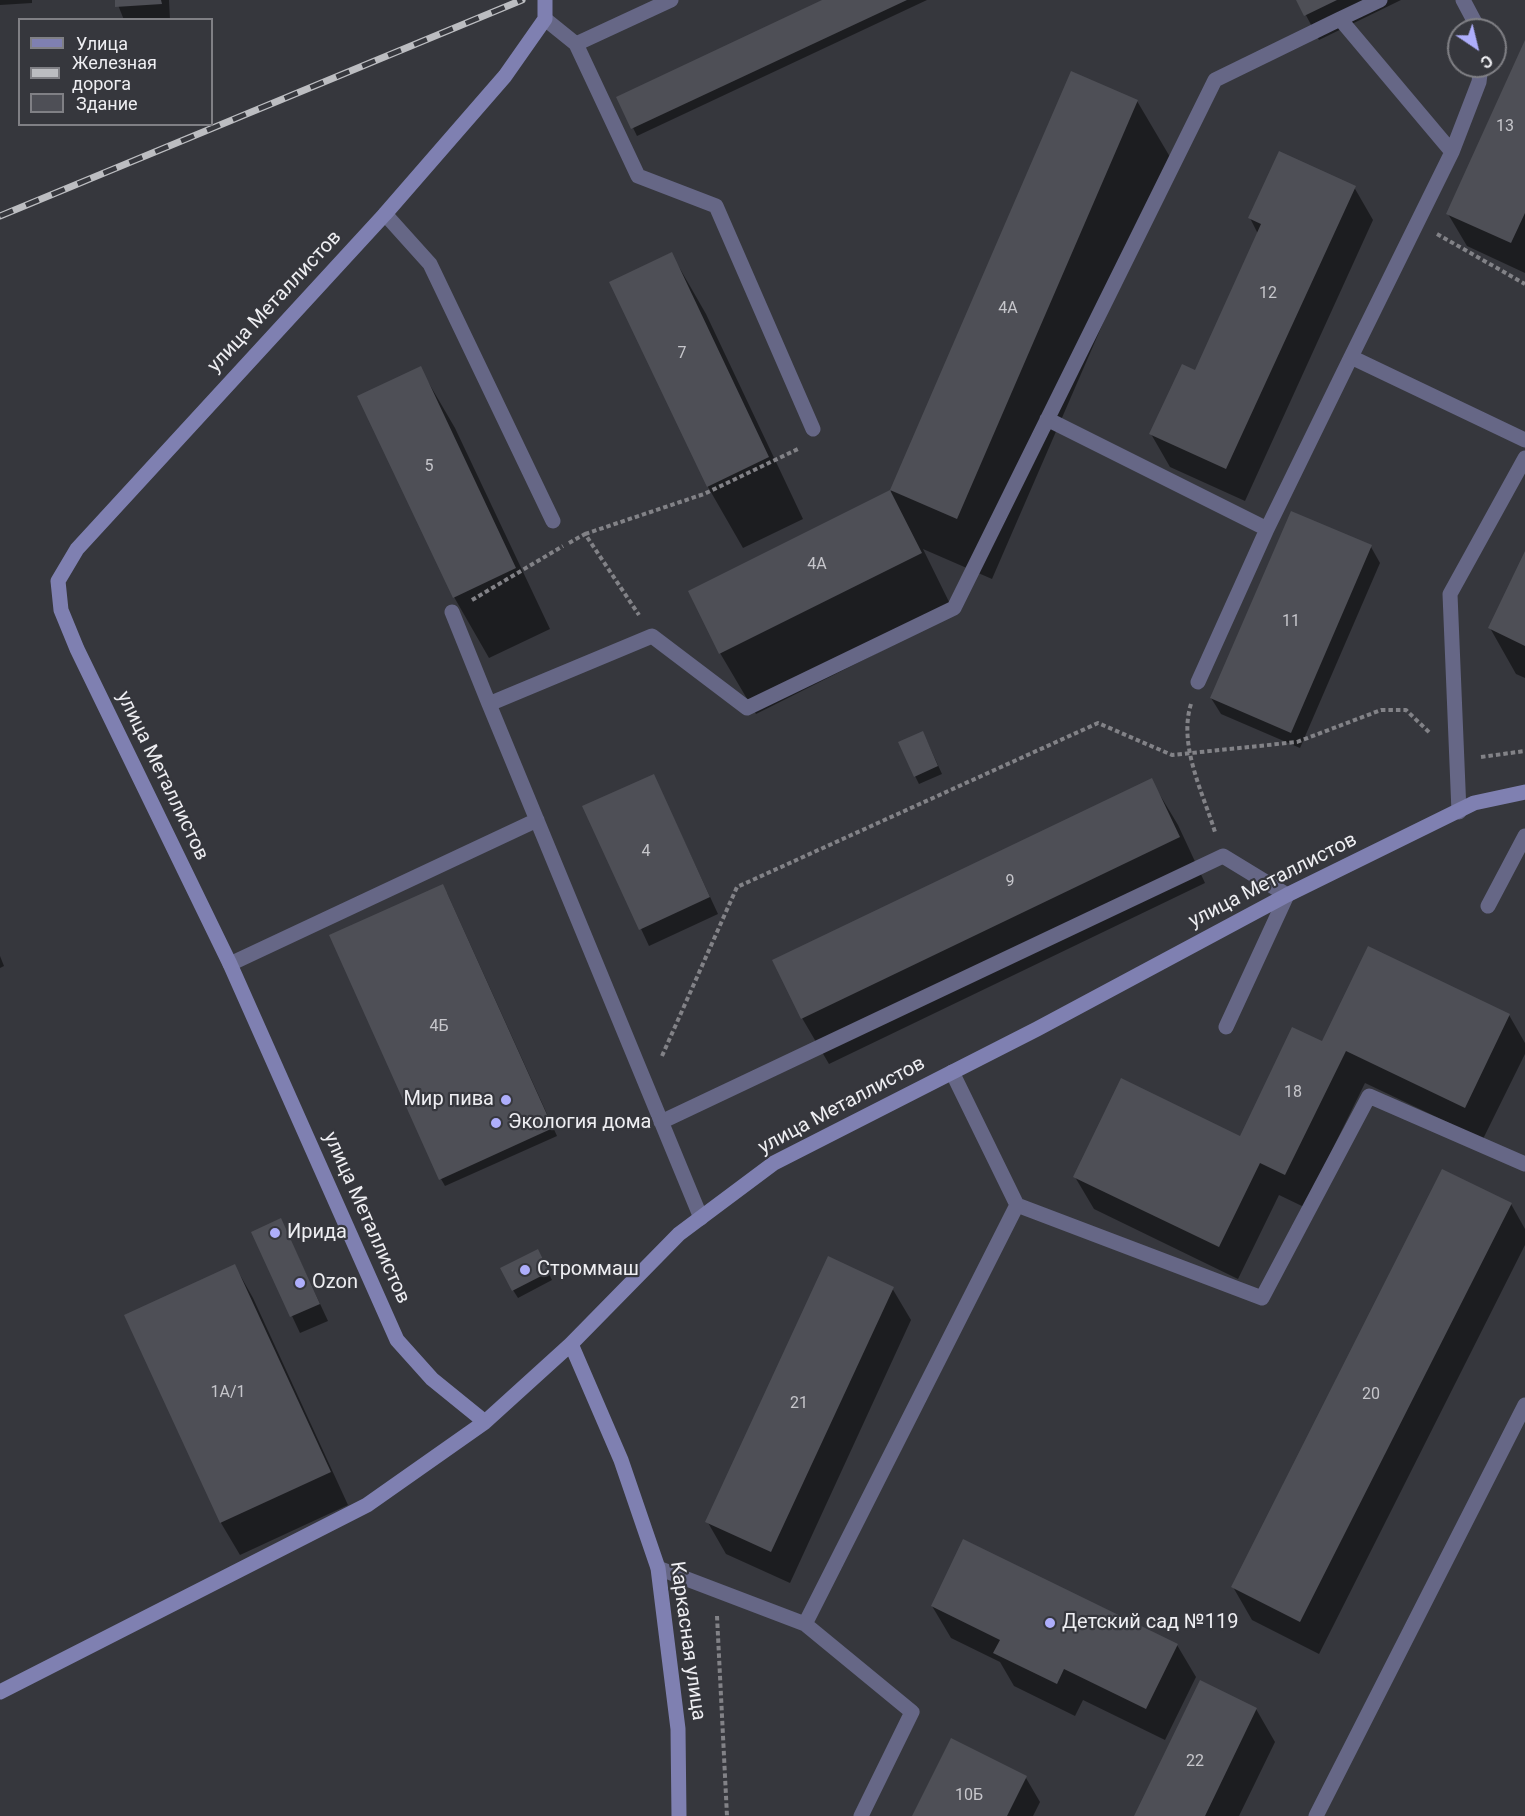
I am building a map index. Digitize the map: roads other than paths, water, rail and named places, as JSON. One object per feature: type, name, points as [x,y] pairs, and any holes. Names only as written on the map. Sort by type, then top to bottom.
[{"type":"main road","points":[[545,0],[545,19]]},
{"type":"main road","name":"улица Металлистов","points":[[545,19],[505,76],[385,214],[77,549],[58,581],[61,610],[77,649],[230,964],[397,1340],[432,1379],[485,1422],[571,1344],[679,1234],[774,1163],[1287,895],[1474,803],[1525,792]]},
{"type":"main road","name":"Каркасная улица","points":[[571,1344],[621,1460],[658,1568],[678,1729],[679,1816]]},
{"type":"main road","points":[[0,1692],[367,1505],[485,1422]]},
{"type":"lane","points":[[576,44],[671,0]]},
{"type":"lane","points":[[489,704],[652,636],[747,708],[954,608],[1215,80],[1380,0]]},
{"type":"lane","points":[[1463,0],[1473,18]]},
{"type":"lane","points":[[545,19],[576,44],[638,176],[717,206],[813,429]]},
{"type":"lane","points":[[1340,19],[1452,152]]},
{"type":"lane","points":[[1198,682],[1267,529],[1452,152],[1480,78]]},
{"type":"lane","points":[[385,214],[430,264],[553,521]]},
{"type":"lane","points":[[1351,357],[1525,440]]},
{"type":"lane","points":[[1047,419],[1267,529]]},
{"type":"lane","points":[[1459,812],[1450,594],[1525,458]]},
{"type":"lane","points":[[452,612],[701,1218]]},
{"type":"lane","points":[[230,964],[537,820]]},
{"type":"lane","points":[[1488,906],[1525,836]]},
{"type":"lane","points":[[661,1122],[1223,856],[1287,895],[1226,1027]]},
{"type":"lane","points":[[952,1072],[1017,1205],[1262,1298],[1369,1096],[1525,1164]]},
{"type":"lane","points":[[806,1624],[1017,1205]]},
{"type":"lane","points":[[1316,1816],[1525,1405]]},
{"type":"lane","points":[[658,1568],[806,1624],[912,1712],[861,1816]]},
{"type":"railway","points":[[0,216],[522,0]]},
{"type":"place","name":"Мир пива","points":[[506,1100]]},
{"type":"place","name":"Экология дома","points":[[496,1123]]},
{"type":"place","name":"Ирида","points":[[275,1233]]},
{"type":"place","name":"Строммаш","points":[[525,1270]]},
{"type":"place","name":"Ozon","points":[[300,1283]]},
{"type":"place","name":"Детский сад №119","points":[[1050,1623]]}]
